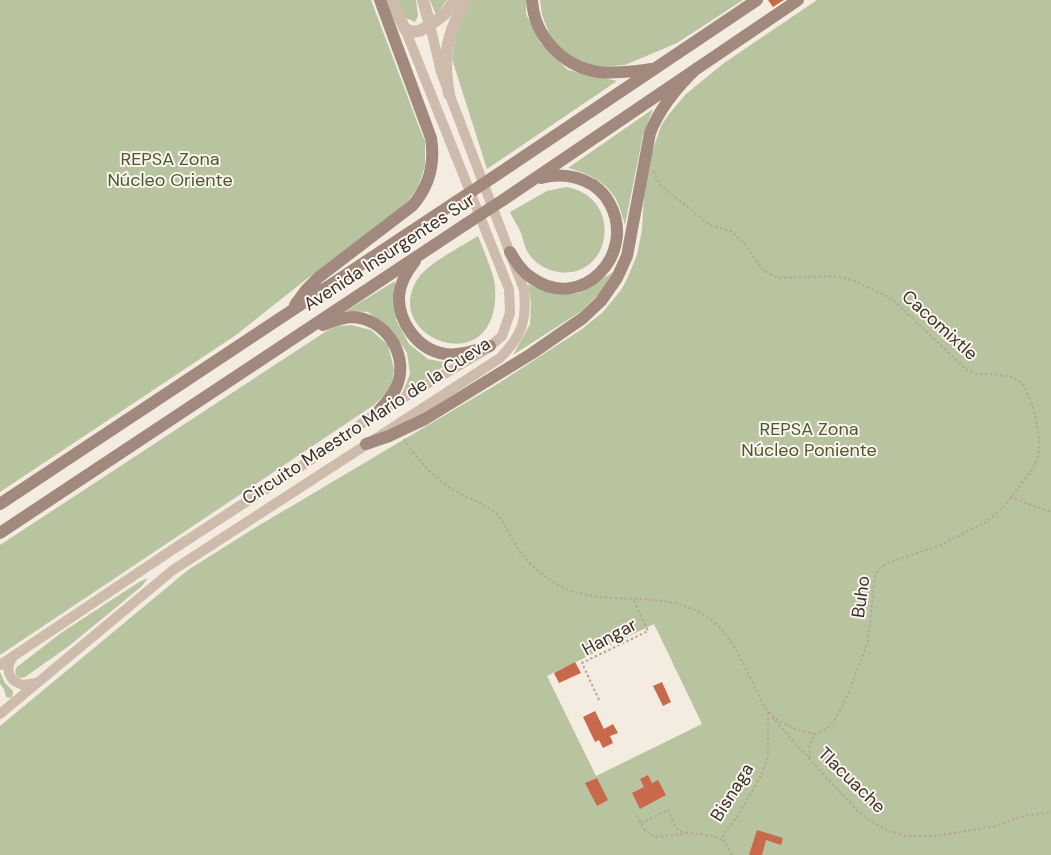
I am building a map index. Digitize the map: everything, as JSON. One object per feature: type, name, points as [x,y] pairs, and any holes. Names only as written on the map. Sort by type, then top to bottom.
[{"type":"main road","points":[[291,312],[306,290],[319,277],[412,206],[422,194],[430,171],[433,156],[431,138],[380,0]]},
{"type":"main road","points":[[532,0],[534,13],[545,38],[556,52],[571,62],[588,70],[607,72],[654,69]]},
{"type":"main road","name":"Avenida Insurgentes Sur","points":[[0,504],[757,0]]},
{"type":"main road","name":"Avenida Insurgentes Sur","points":[[0,533],[534,180],[798,0]]},
{"type":"main road","points":[[366,444],[400,431],[425,418],[530,354],[583,318],[601,301],[617,278],[627,256],[647,142],[657,116],[675,90],[697,68]]},
{"type":"main road","points":[[510,252],[523,270],[533,279],[546,286],[560,289],[573,288],[590,280],[602,271],[614,253],[617,233],[615,217],[609,202],[601,191],[585,181],[566,175],[534,180]]},
{"type":"main road","points":[[427,250],[411,266],[400,290],[401,310],[408,328],[426,347],[445,354],[464,354],[490,346]]},
{"type":"main road","points":[[285,343],[339,318],[358,318],[377,325],[393,342],[400,360],[400,371],[398,383],[393,393],[376,414]]},
{"type":"street","name":"Circuito Maestro Mario de la Cueva","points":[[0,665],[326,450],[376,414],[490,346],[502,336],[510,314],[509,289],[405,29],[391,0]]},
{"type":"street","name":"Circuito Maestro Mario de la Cueva","points":[[0,714],[173,570],[500,358],[518,335],[524,322],[526,308],[524,290],[441,72],[423,0]]},
{"type":"street","points":[[405,29],[414,33],[423,31],[443,18],[455,0]]},
{"type":"street","points":[[449,94],[445,74],[445,54],[449,35],[456,17],[466,0]]},
{"type":"street","points":[[17,653],[9,665],[11,678],[23,685],[37,683]]},
{"type":"path","name":"Cacomixtle","points":[[643,163],[654,172],[660,185],[710,225],[731,231],[744,243],[763,270],[778,278],[834,276],[855,281],[892,299],[967,370],[977,374],[1012,376],[1022,384],[1033,406],[1040,453],[1034,467],[1010,497]]},
{"type":"path","points":[[400,431],[417,458],[434,476],[450,488],[498,515],[520,552],[547,578],[562,587],[581,594],[662,601],[682,605],[700,612],[713,621],[731,641],[768,711],[791,727],[815,734],[808,746],[812,762]]},
{"type":"path","points":[[1010,497],[1051,512]]},
{"type":"path","name":"Buho","points":[[815,734],[826,729],[835,720],[848,694],[868,642],[875,576],[879,569],[886,563],[930,550],[972,530],[994,516],[1010,497]]},
{"type":"path","name":"Hangar","points":[[599,700],[582,663],[648,631],[633,599]]},
{"type":"path","name":"Tlacuache","points":[[768,711],[812,762],[864,817],[898,834],[916,837],[935,836],[995,826],[1020,817],[1051,812]]},
{"type":"path","name":"Bisnaga","points":[[732,855],[724,841],[723,834],[737,818],[762,774],[768,756],[768,711]]},
{"type":"path","points":[[641,824],[668,810],[678,830],[686,834]]},
{"type":"path","points":[[637,815],[641,824],[654,837],[686,834],[710,835],[724,841]]},
{"type":"green space","name":"REPSA Zona Núcleo Oriente","points":[[0,0],[371,0],[425,141],[425,166],[418,187],[405,205],[236,335],[0,492]]},
{"type":"green space","points":[[396,0],[416,0],[418,16],[415,22],[406,18]]},
{"type":"green space","points":[[430,0],[447,0],[436,15]]},
{"type":"green space","points":[[470,0],[526,0],[526,14],[541,44],[568,70],[617,81],[487,169],[452,59],[457,26]]},
{"type":"green space","points":[[540,0],[743,0],[677,43],[625,65],[601,67],[578,62],[552,41],[542,15]]},
{"type":"green space","name":"REPSA Zona Núcleo Poniente","points":[[817,0],[1051,0],[1051,855],[0,855],[0,726],[188,570],[253,529],[499,383],[582,329],[603,312],[621,290],[637,255],[642,230],[644,195],[652,152],[661,126],[686,94],[724,63]],"holes":[[[654,624],[702,724],[596,776],[547,676]]]},
{"type":"green space","points":[[653,109],[643,135],[625,225],[618,203],[605,186],[594,178],[568,168]]},
{"type":"green space","points":[[566,187],[585,194],[597,206],[604,220],[604,236],[600,251],[590,264],[576,271],[558,272],[543,267],[531,257],[510,212],[547,191]]},
{"type":"green space","points":[[478,236],[495,286],[492,317],[480,335],[463,343],[444,342],[426,333],[414,318],[410,299],[419,277],[424,272]]},
{"type":"green space","points":[[618,269],[599,294],[580,312],[513,355],[530,324],[531,303],[528,284],[550,293],[579,293]]},
{"type":"green space","points":[[395,281],[396,320],[409,344],[428,359],[449,363],[402,394],[410,374],[407,353],[393,332],[368,312],[346,311]]},
{"type":"green space","points":[[351,325],[371,330],[388,345],[394,369],[391,388],[374,405],[0,655],[0,545],[328,330],[337,326]]},
{"type":"green space","points":[[148,578],[142,586],[69,646],[25,677],[20,678],[16,675],[17,667],[61,633]]},
{"type":"green space","points":[[0,672],[5,683],[13,691],[11,698],[6,697],[4,689],[0,684]]},
{"type":"building","points":[[768,0],[784,0],[773,7]]},
{"type":"building","points":[[575,662],[581,673],[559,683],[554,673]]},
{"type":"building","points":[[662,682],[671,702],[663,706],[653,686]]},
{"type":"building","points":[[595,711],[604,729],[613,724],[618,733],[610,736],[613,743],[603,748],[599,740],[595,742],[583,717]]},
{"type":"building","points":[[648,775],[652,783],[658,780],[666,795],[640,809],[632,793],[644,787],[640,779]]},
{"type":"building","points":[[597,778],[608,800],[597,806],[585,783]]},
{"type":"building","points":[[757,830],[783,838],[781,845],[766,840],[762,855],[749,855]]}]
